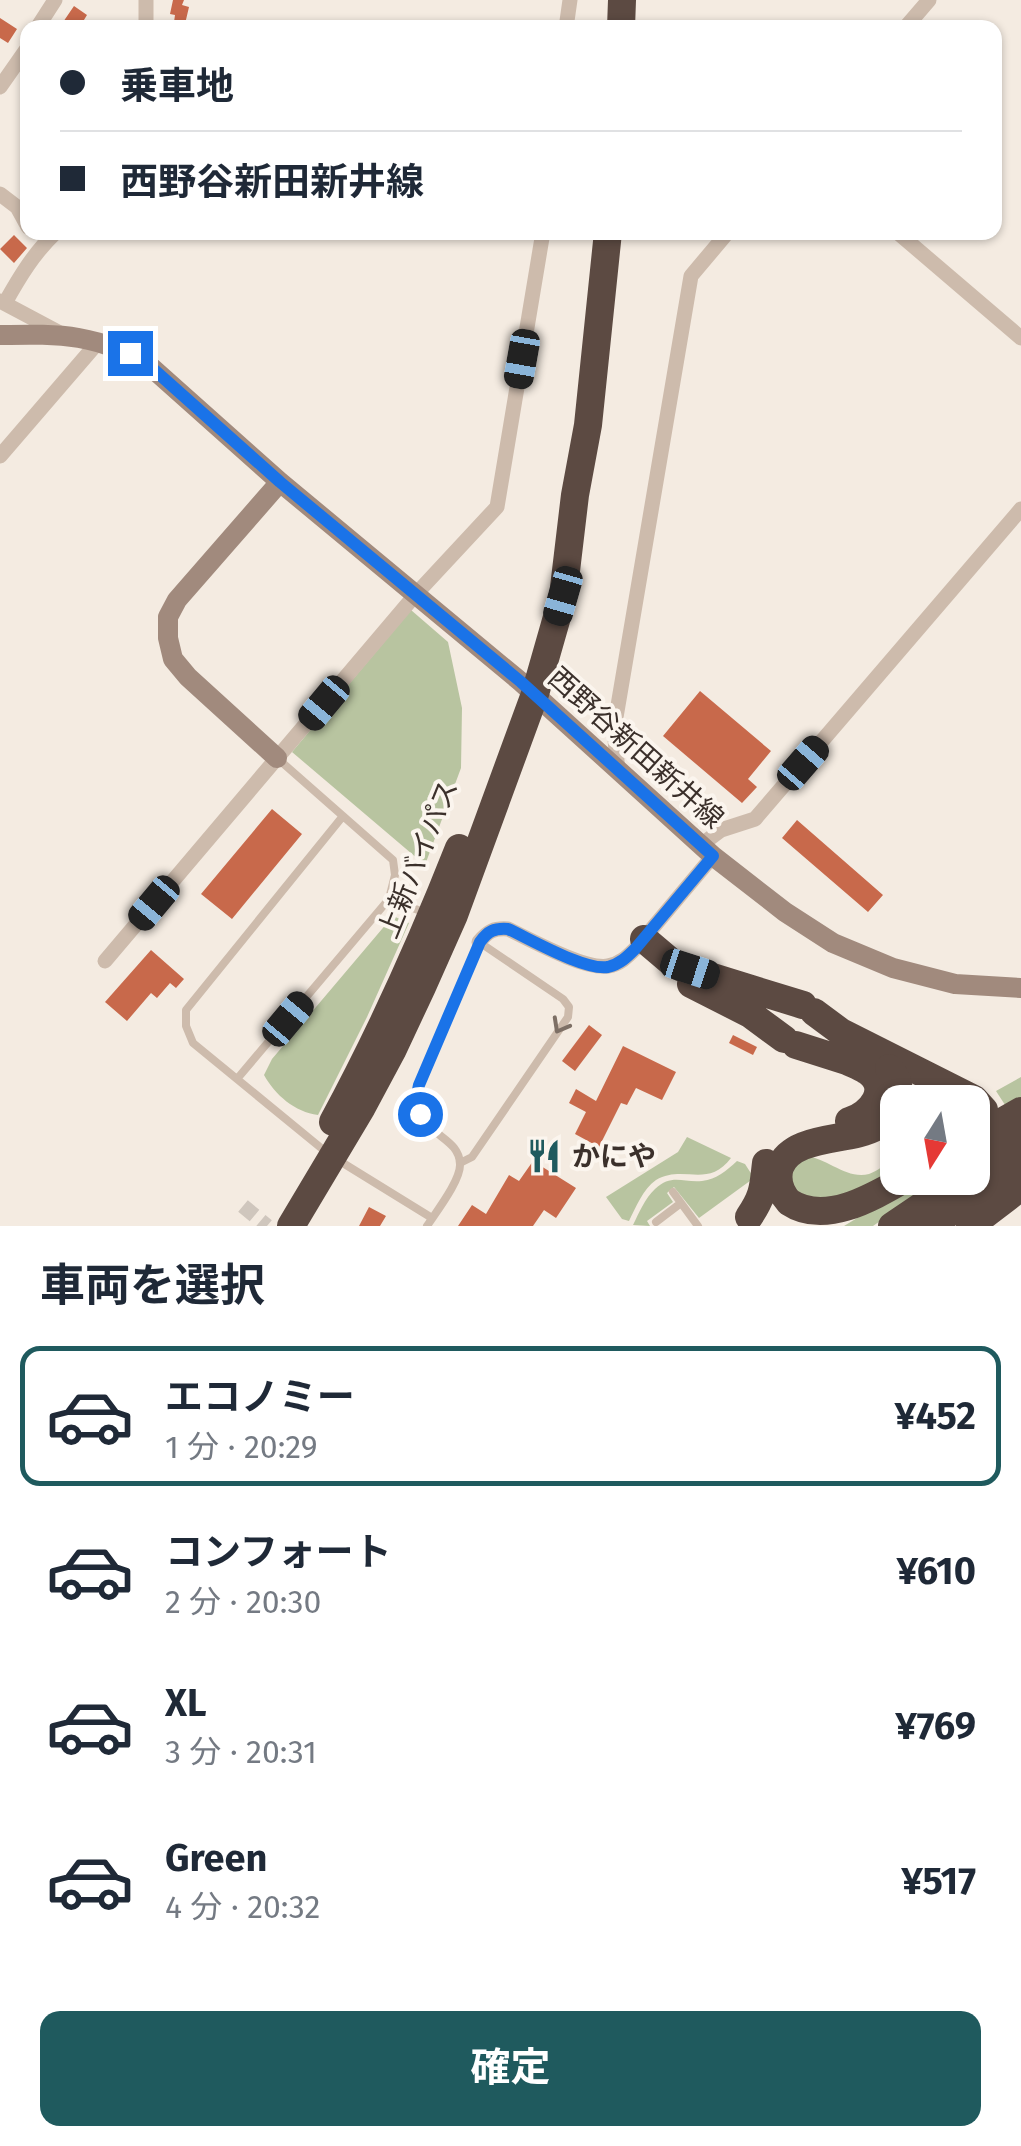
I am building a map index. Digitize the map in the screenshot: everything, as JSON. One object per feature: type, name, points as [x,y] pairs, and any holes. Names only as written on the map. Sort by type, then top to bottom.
[{"type":"highway","name":"上新バイパス","points":[[291,1226],[432,915],[563,596],[588,425],[607,240]]},
{"type":"highway","name":"上新バイパス","points":[[270,1226],[326,1152],[392,1052],[454,916],[528,688]]},
{"type":"highway","points":[[640,944],[652,962],[750,1014],[808,1028],[941,1085]]},
{"type":"highway","points":[[808,1028],[889,1068],[898,1085]]},
{"type":"highway","points":[[808,1028],[923,1085]]},
{"type":"highway","points":[[749,1217],[764,1191],[766,1160],[780,1142],[856,1120],[872,1108],[877,1095],[875,1079],[868,1072],[808,1028]]},
{"type":"highway","points":[[990,1128],[1021,1111]]},
{"type":"highway","points":[[880,1124],[802,1146],[785,1157],[778,1178],[780,1188],[794,1207],[831,1217],[845,1214],[880,1193]]},
{"type":"highway","points":[[990,1159],[1021,1138]]},
{"type":"highway","points":[[930,1226],[1021,1164]]},
{"type":"highway","points":[[970,1226],[1021,1187]]},
{"type":"highway","points":[[892,1226],[938,1195]]},
{"type":"main road","name":"西野谷新田新井線","points":[[0,335],[62,334],[98,341],[130,353],[151,367],[280,482],[528,688],[707,850],[809,929],[862,957],[923,978],[1020,991]]},
{"type":"main road","points":[[277,758],[188,678],[173,659],[168,618],[177,600],[280,482]]},
{"type":"street","points":[[912,20],[929,0]]},
{"type":"street","points":[[0,87],[20,58]]},
{"type":"street","points":[[0,194],[20,212]]},
{"type":"street","points":[[32,240],[23,270],[3,302],[62,334]]},
{"type":"street","points":[[105,961],[416,594],[496,507],[542,240]]},
{"type":"street","points":[[618,771],[614,729],[691,276],[721,240]]},
{"type":"street","points":[[906,240],[1021,338]]},
{"type":"street","points":[[0,456],[98,341]]},
{"type":"street","points":[[480,942],[496,928],[508,929],[602,968],[622,961],[640,944],[721,830],[755,819],[1021,509]]},
{"type":"lane","points":[[237,1079],[388,899],[395,875],[393,860],[277,758]]},
{"type":"lane","points":[[343,816],[186,1010],[186,1026],[193,1043],[326,1152],[429,1222],[458,1176],[460,1163],[456,1150],[420,1114],[416,1100],[480,942],[564,999],[569,1007],[568,1017],[472,1158],[460,1163]]},
{"type":"lane","points":[[388,899],[432,915]]},
{"type":"lane","points":[[673,1192],[698,1226]]},
{"type":"lane","points":[[656,1222],[681,1202]]},
{"type":"green space","points":[[411,610],[448,642],[462,708],[461,768],[425,865],[292,752]]},
{"type":"green space","points":[[393,916],[409,923],[367,1017],[318,1115],[301,1110],[280,1096],[264,1075],[272,1059]]},
{"type":"green space","points":[[1021,1077],[1021,1100],[1007,1108],[996,1091]]},
{"type":"green space","points":[[687,1137],[731,1158],[713,1172],[676,1174],[656,1180],[629,1221],[622,1219],[606,1197],[678,1152]]},
{"type":"green space","points":[[806,1156],[861,1175],[880,1168],[880,1183],[850,1201],[796,1200],[789,1165]]},
{"type":"green space","points":[[737,1161],[745,1164],[754,1178],[699,1218],[674,1187],[667,1193],[673,1202],[647,1221],[650,1226],[633,1225],[648,1197],[661,1184],[672,1180],[707,1180]]},
{"type":"green space","points":[[895,1195],[918,1195],[873,1226],[844,1226]]},
{"type":"building","points":[[173,0],[184,0],[182,5],[189,7],[186,20],[174,20],[175,15],[170,14]]},
{"type":"building","points":[[74,6],[87,15],[84,20],[64,20]]},
{"type":"building","points":[[0,18],[17,29],[8,43],[0,38]]},
{"type":"building","points":[[14,235],[27,248],[14,263],[0,249]]},
{"type":"building","points":[[700,691],[771,751],[748,779],[757,787],[742,803],[663,736]]},
{"type":"building","points":[[272,809],[302,834],[232,919],[201,894]]},
{"type":"building","points":[[797,820],[883,895],[868,912],[782,838]]},
{"type":"building","points":[[151,950],[184,979],[176,988],[170,983],[157,998],[151,993],[127,1021],[105,1002]]},
{"type":"building","points":[[589,1025],[602,1035],[575,1071],[562,1061]]},
{"type":"building","points":[[733,1035],[757,1047],[753,1055],[729,1043]]},
{"type":"building","points":[[623,1046],[676,1072],[662,1100],[636,1088],[627,1105],[621,1103],[599,1147],[575,1134],[586,1112],[569,1103],[576,1089],[596,1101]]},
{"type":"building","points":[[533,1161],[576,1188],[556,1218],[544,1210],[533,1226],[458,1226],[472,1205],[486,1214],[509,1175],[519,1181]]},
{"type":"building","points":[[369,1207],[386,1216],[380,1226],[359,1226]]},
{"type":"tunnel","points":[[243,1206],[267,1226]]},
{"type":"place","name":"かにや","points":[[544,1156]]},
{"type":"route","points":[[130,353],[521,682],[713,856],[635,949],[613,966],[590,966],[508,929],[496,928],[486,934],[419,1085],[416,1100],[420,1114]]}]
